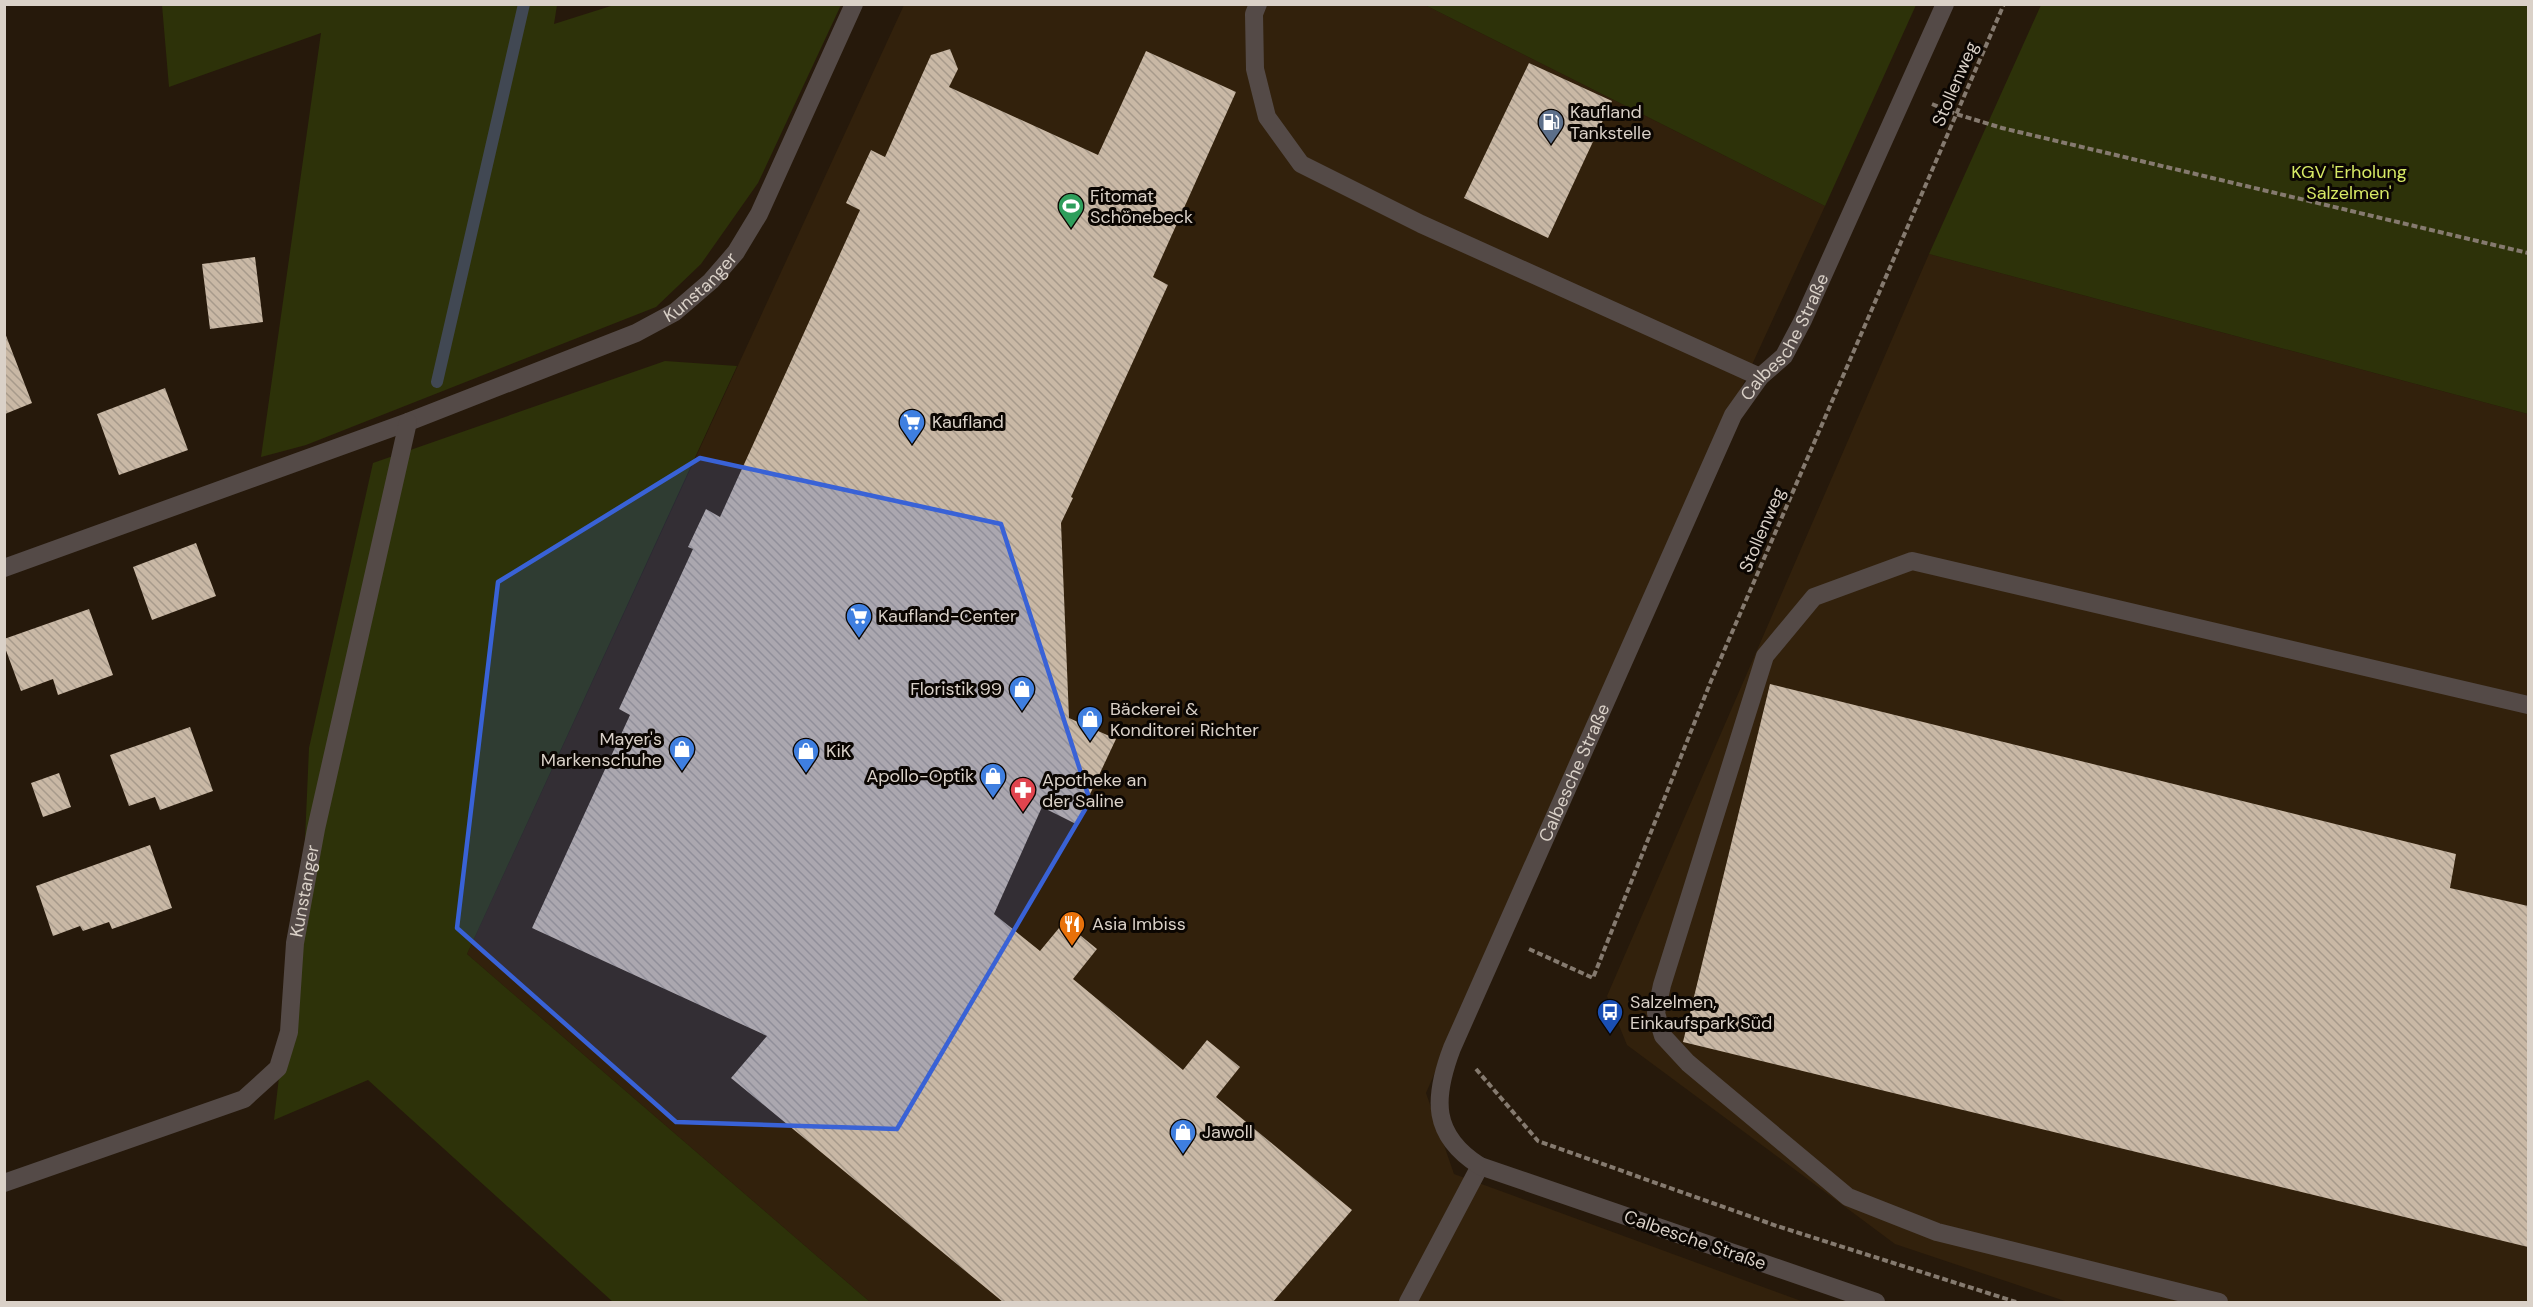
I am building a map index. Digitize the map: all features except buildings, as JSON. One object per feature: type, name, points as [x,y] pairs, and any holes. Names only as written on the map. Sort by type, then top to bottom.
[{"type":"street","name":"Kunstanger","points":[[4,568],[408,422],[636,333],[675,312],[711,281],[736,252],[759,214],[854,4]]},
{"type":"street","points":[[1258,4],[1254,14],[1254,69],[1267,117],[1300,164],[1421,224],[1760,377]]},
{"type":"street","name":"Calbesche Straße","points":[[1876,1302],[1480,1167],[1463,1156],[1453,1145],[1440,1117],[1440,1084],[1452,1048],[1733,415],[1760,377],[1784,356],[1803,320],[1945,4]]},
{"type":"street","name":"Kunstanger","points":[[4,1184],[244,1099],[278,1068],[289,1032],[295,943],[316,829],[408,422]]},
{"type":"street","points":[[2219,1302],[1937,1232],[1848,1197],[1689,1063],[1663,1036],[1656,1012],[1662,985],[1765,656],[1814,597],[1912,561],[2529,705]]},
{"type":"street","points":[[1408,1302],[1480,1167]]},
{"type":"path","name":"Stollenweg","points":[[1502,937],[1593,978],[1711,681],[2004,4]]},
{"type":"path","points":[[1906,93],[1956,114],[2013,130],[2529,253]]},
{"type":"path","points":[[1452,1048],[1481,1074],[1538,1141],[1777,1226],[2016,1302]]},
{"type":"highlighted area","points":[[700,458],[1001,524],[1090,801],[897,1129],[676,1122],[457,928],[498,582]]},
{"type":"shaded area","points":[[904,5],[1425,5],[1825,206],[1607,680],[1426,1093],[1454,1174],[1804,1302],[870,1302],[467,954]]},
{"type":"shaded area","points":[[1929,254],[2528,414],[2528,1302],[2068,1302],[1895,1244],[1627,1045],[1607,996]]},
{"type":"green space","points":[[162,5],[557,5],[554,24],[614,5],[841,5],[758,183],[701,264],[656,307],[306,445],[261,457],[321,33],[169,87]]},
{"type":"green space","points":[[1425,5],[1916,5],[1825,206]]},
{"type":"green space","name":"KGV 'Erholung Salzelmen'","points":[[2041,5],[2528,5],[2528,414],[1929,254]]},
{"type":"green space","points":[[665,361],[737,366],[467,954],[870,1302],[613,1302],[368,1080],[274,1120],[304,863],[309,748],[373,463]]},
{"type":"waterway","points":[[437,382],[524,4]]},
{"type":"place","name":"Kaufland Tankstelle","points":[[1551,145]]},
{"type":"place","name":"Fitomat Schönebeck","points":[[1071,229]]},
{"type":"place","name":"Kaufland","points":[[912,445]]},
{"type":"place","name":"Kaufland-Center","points":[[859,639]]},
{"type":"place","name":"Floristik 99","points":[[1022,712]]},
{"type":"place","name":"Bäckerei & Konditorei Richter","points":[[1090,742]]},
{"type":"place","name":"Mayer's Markenschuhe","points":[[682,772]]},
{"type":"place","name":"KiK","points":[[806,774]]},
{"type":"place","name":"Apollo-Optik","points":[[993,799]]},
{"type":"place","name":"Apotheke an der Saline","points":[[1023,813]]},
{"type":"place","name":"Asia Imbiss","points":[[1072,947]]},
{"type":"place","name":"Salzelmen, Einkaufspark Süd","points":[[1610,1035]]},
{"type":"place","name":"Jawoll","points":[[1183,1155]]}]
